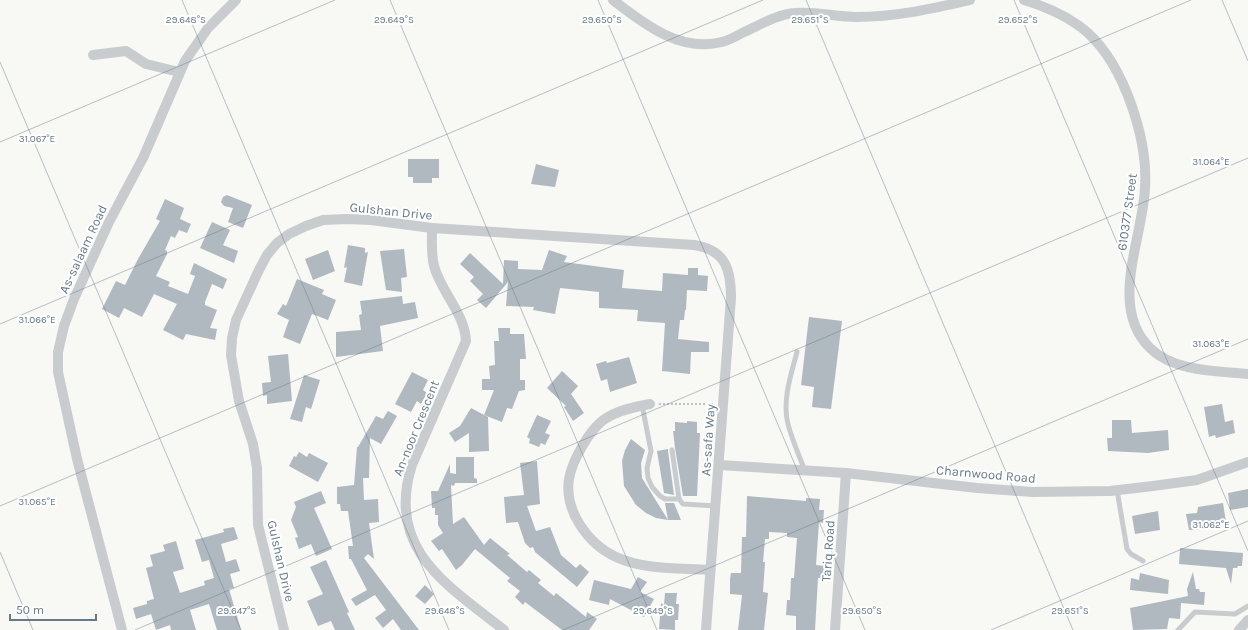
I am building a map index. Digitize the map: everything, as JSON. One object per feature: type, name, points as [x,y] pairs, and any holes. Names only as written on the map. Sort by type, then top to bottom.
[{"type":"street","name":"As-salaam Road","points":[[122,630],[75,452],[58,372],[58,352],[64,326],[74,298],[109,222],[143,158],[185,61],[208,28],[236,0]]},
{"type":"street","points":[[613,0],[647,26],[690,44],[705,44],[722,42],[763,24],[795,13],[854,17],[884,17],[921,11],[970,0]]},
{"type":"street","name":"610377 Street","points":[[1024,0],[1055,11],[1089,34],[1114,67],[1125,90],[1137,122],[1145,155],[1145,190],[1135,245],[1129,298],[1133,317],[1142,338],[1151,349],[1167,359],[1183,366],[1248,374]]},
{"type":"street","points":[[93,55],[126,51],[146,64],[180,72]]},
{"type":"street","name":"Gulshan Drive","points":[[284,630],[258,525],[257,468],[253,444],[239,401],[233,376],[232,338],[236,320],[267,255],[277,243],[289,234],[323,220],[347,219],[371,220],[432,228],[694,245],[711,250],[719,255]]},
{"type":"street","name":"An-noor Crescent","points":[[432,228],[434,266],[446,294],[463,324],[466,341],[412,465],[408,479],[405,512],[411,538],[429,568],[443,582],[504,630]]},
{"type":"street","name":"As-safa Way","points":[[706,630],[724,404],[731,288],[729,272],[724,261],[719,255]]},
{"type":"street","points":[[646,404],[614,414],[601,422],[590,433],[578,453],[569,477],[568,484],[576,517],[589,536],[597,544],[616,557],[639,564],[710,570]]},
{"type":"street","name":"Charnwood Road","points":[[719,465],[846,473],[977,488],[1032,492],[1117,490],[1196,480],[1248,462]]},
{"type":"street","name":"Tariq Road","points":[[835,630],[846,473]]},
{"type":"street","points":[[1239,630],[1248,620]]},
{"type":"lane","points":[[797,352],[788,382],[786,414],[805,471]]},
{"type":"lane","points":[[646,404],[650,451],[647,468],[650,482],[660,496],[665,499],[679,499]]},
{"type":"lane","points":[[672,450],[679,499],[683,504],[716,506]]},
{"type":"lane","points":[[1117,490],[1127,549],[1131,554],[1144,560]]},
{"type":"lane","points":[[1178,630],[1195,612],[1235,614],[1248,606]]},
{"type":"path","points":[[646,404],[724,404]]},
{"type":"building","points":[[408,159],[439,159],[439,178],[432,178],[432,183],[413,183],[413,177],[408,177]]},
{"type":"building","points":[[536,164],[559,170],[555,187],[531,184]]},
{"type":"building","points":[[227,195],[252,205],[243,228],[228,222],[233,208],[224,206],[221,202],[223,197]]},
{"type":"building","points":[[165,199],[184,208],[180,219],[191,224],[187,233],[179,230],[175,238],[171,236],[165,250],[167,251],[167,254],[156,276],[170,282],[168,286],[188,294],[195,276],[190,274],[194,263],[227,279],[223,289],[212,284],[205,302],[205,305],[217,310],[210,328],[217,329],[215,340],[186,334],[183,340],[163,330],[177,304],[154,294],[142,317],[124,308],[119,318],[102,309],[116,281],[125,285],[160,221],[156,219]]},
{"type":"building","points":[[212,222],[230,230],[223,245],[238,251],[234,263],[200,248]]},
{"type":"building","points":[[348,245],[365,248],[365,253],[368,252],[362,286],[344,282],[347,267],[344,268]]},
{"type":"building","points":[[404,249],[407,277],[401,278],[402,292],[386,290],[380,251]]},
{"type":"building","points":[[328,250],[335,271],[313,280],[305,259]]},
{"type":"building","points":[[549,250],[567,256],[564,262],[624,270],[622,288],[662,291],[663,273],[688,275],[688,268],[698,268],[698,275],[708,276],[707,291],[687,290],[686,310],[684,320],[680,320],[678,339],[709,342],[709,352],[691,352],[690,374],[662,371],[665,323],[637,321],[638,310],[599,308],[599,292],[560,288],[555,314],[533,310],[534,307],[506,306],[508,282],[486,308],[477,300],[483,294],[470,281],[474,277],[460,264],[470,253],[503,284],[504,260],[518,261],[518,269],[542,270]]},
{"type":"building","points":[[297,279],[324,290],[322,294],[336,300],[328,320],[312,314],[300,344],[283,337],[289,320],[277,314],[283,304],[286,306]]},
{"type":"building","points":[[402,296],[403,304],[415,302],[418,318],[380,326],[383,351],[336,357],[336,332],[361,330],[359,315],[362,314],[360,301]]},
{"type":"building","points":[[809,317],[842,321],[831,409],[812,407],[814,387],[801,385]]},
{"type":"building","points":[[498,328],[510,328],[510,334],[524,334],[526,359],[520,359],[520,380],[525,380],[525,390],[519,391],[512,409],[507,408],[502,422],[484,415],[494,390],[482,390],[482,379],[490,379],[489,366],[495,365],[494,341],[499,341]]},
{"type":"building","points":[[288,354],[292,401],[267,404],[267,395],[263,396],[262,383],[271,382],[268,356]]},
{"type":"building","points":[[629,357],[637,383],[610,392],[607,379],[601,381],[596,364],[606,361],[607,363]]},
{"type":"building","points":[[562,371],[578,386],[571,394],[584,413],[573,421],[564,407],[566,406],[547,388]]},
{"type":"building","points":[[412,372],[428,380],[423,390],[427,393],[421,404],[417,401],[411,412],[395,404]]},
{"type":"building","points":[[304,375],[320,380],[311,409],[306,407],[302,422],[290,419]]},
{"type":"building","points":[[1222,404],[1225,422],[1233,420],[1235,433],[1216,438],[1215,435],[1209,437],[1204,407]]},
{"type":"building","points":[[471,408],[488,417],[489,451],[469,452],[469,433],[455,442],[449,433],[460,426]]},
{"type":"building","points":[[388,411],[397,416],[381,444],[370,438],[369,478],[363,478],[364,500],[378,499],[379,522],[369,523],[374,559],[368,554],[364,558],[419,630],[401,630],[393,619],[383,628],[375,618],[386,610],[375,595],[356,606],[351,599],[367,590],[351,559],[349,559],[348,546],[353,546],[348,511],[341,511],[340,504],[337,504],[337,487],[354,485],[357,447],[376,416],[383,419]]},
{"type":"building","points":[[537,415],[551,421],[545,433],[550,435],[545,445],[541,443],[539,447],[529,443],[530,439],[527,437]]},
{"type":"building","points":[[1112,420],[1131,420],[1132,433],[1168,430],[1169,450],[1148,453],[1108,451],[1107,438],[1112,438]]},
{"type":"building","points":[[687,421],[697,422],[697,433],[700,433],[697,496],[683,496],[675,448],[673,431],[675,431],[675,422],[687,423]]},
{"type":"building","points":[[631,439],[645,450],[641,463],[642,478],[668,520],[656,518],[646,513],[636,505],[624,486],[622,461],[625,450]]},
{"type":"building","points":[[668,449],[674,495],[664,493],[657,451]]},
{"type":"building","points":[[299,452],[307,457],[309,453],[328,463],[318,482],[289,466],[294,456],[296,457]]},
{"type":"building","points":[[456,457],[474,457],[474,478],[477,479],[477,483],[455,483],[454,486],[451,485],[453,524],[464,517],[484,545],[490,538],[510,554],[507,555],[527,572],[529,570],[541,580],[538,583],[554,596],[556,593],[586,617],[587,612],[597,619],[589,630],[562,630],[525,602],[523,605],[515,597],[520,591],[507,581],[510,578],[475,549],[456,570],[442,549],[439,551],[431,541],[443,533],[438,525],[438,515],[435,515],[435,508],[432,508],[431,491],[438,491],[450,464],[450,473],[456,474]]},
{"type":"building","points":[[537,461],[540,504],[527,506],[536,531],[550,527],[561,555],[576,568],[580,564],[589,572],[577,587],[535,552],[533,547],[530,548],[525,543],[518,522],[506,523],[504,497],[524,495],[520,463]]},
{"type":"building","points":[[1248,489],[1248,507],[1230,510],[1228,493]]},
{"type":"building","points":[[321,491],[326,503],[314,508],[332,549],[316,556],[311,544],[299,549],[295,538],[298,537],[291,520],[296,507],[294,502]]},
{"type":"building","points":[[747,496],[806,501],[806,498],[820,499],[819,510],[824,510],[823,523],[819,522],[816,565],[832,567],[831,579],[818,578],[815,630],[796,630],[796,616],[786,615],[787,600],[790,600],[791,578],[794,578],[797,538],[787,537],[787,533],[769,532],[769,539],[765,539],[763,562],[765,562],[763,592],[768,593],[764,630],[738,630],[742,595],[730,594],[730,579],[731,573],[741,573],[742,537],[746,537]]},
{"type":"building","points":[[665,503],[674,503],[681,520],[668,520]]},
{"type":"building","points":[[1223,503],[1226,522],[1209,525],[1209,529],[1189,530],[1186,514],[1197,513],[1198,507]]},
{"type":"building","points":[[1158,511],[1160,530],[1135,534],[1132,516]]},
{"type":"building","points":[[234,527],[238,539],[221,544],[226,562],[236,559],[240,571],[230,574],[234,588],[229,589],[241,630],[217,630],[209,604],[190,610],[196,630],[171,630],[170,625],[156,630],[151,614],[136,619],[133,608],[147,604],[147,601],[154,599],[146,568],[153,566],[150,555],[165,551],[163,545],[176,541],[184,569],[173,572],[180,593],[205,585],[204,581],[214,578],[209,560],[202,562],[195,540],[224,532],[223,529]]},
{"type":"building","points":[[1180,548],[1243,553],[1242,566],[1233,568],[1231,584],[1226,568],[1179,564]]},
{"type":"building","points":[[326,560],[349,612],[347,613],[355,630],[335,630],[331,621],[318,626],[307,601],[323,594],[310,567]]},
{"type":"building","points":[[1193,572],[1196,589],[1199,589],[1200,592],[1205,592],[1204,605],[1181,603],[1180,619],[1169,618],[1167,629],[1133,630],[1130,608],[1188,596],[1187,589]]},
{"type":"building","points":[[1140,573],[1169,580],[1168,594],[1130,590],[1131,578],[1139,580]]},
{"type":"building","points":[[638,577],[647,582],[640,592],[654,599],[644,617],[610,599],[609,605],[589,600],[594,580],[631,589]]},
{"type":"building","points":[[425,585],[434,594],[425,604],[415,596]]},
{"type":"building","points":[[665,593],[677,593],[676,604],[679,604],[678,620],[675,620],[675,630],[659,629],[661,603],[664,605]]}]
